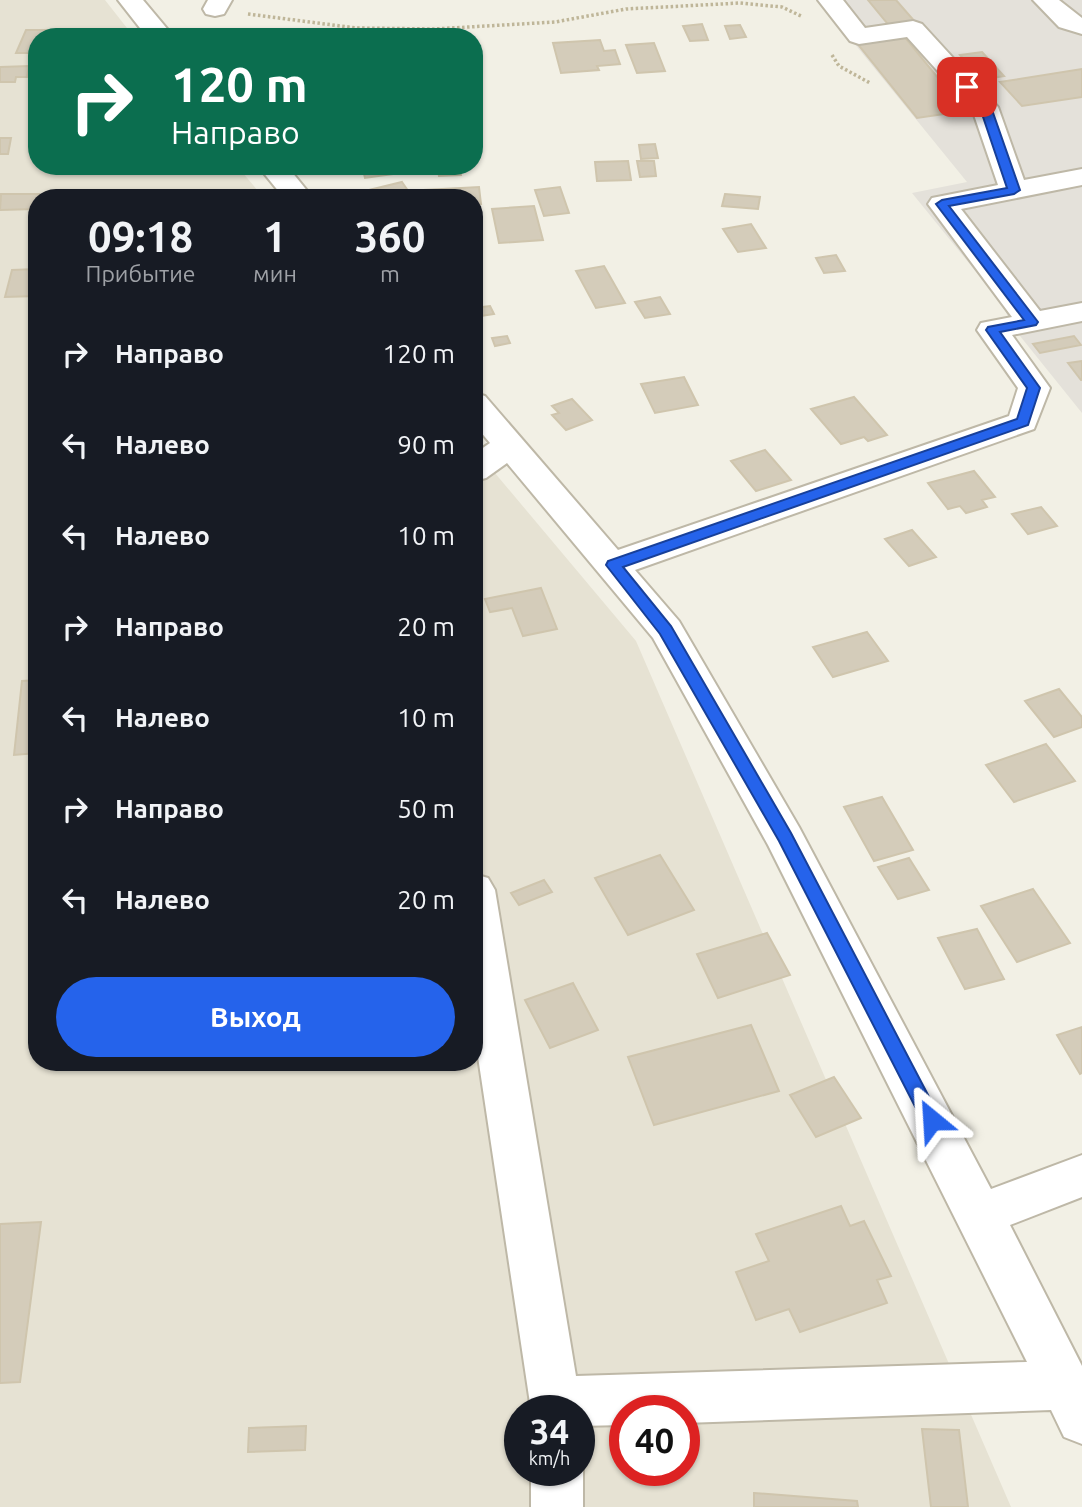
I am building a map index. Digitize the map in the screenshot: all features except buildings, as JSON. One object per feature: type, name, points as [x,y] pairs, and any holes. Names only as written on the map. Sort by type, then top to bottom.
[{"type":"street","points":[[130,0],[153,28]]},
{"type":"street","points":[[830,0],[859,36],[913,29],[985,107],[1014,190]]},
{"type":"street","points":[[1045,0],[1068,22],[1082,26]]},
{"type":"street","points":[[280,175],[291,189]]},
{"type":"street","points":[[1032,322],[942,204],[1082,177]]},
{"type":"street","points":[[613,565],[1023,422],[1034,388],[992,330],[1082,312]]},
{"type":"street","points":[[483,414],[666,630],[785,838],[981,1214],[1073,1402],[595,1406]]},
{"type":"street","points":[[483,464],[510,445]]},
{"type":"street","points":[[483,947],[554,1395]]},
{"type":"street","points":[[981,1214],[1082,1176]]},
{"type":"street","points":[[557,1486],[557,1507]]},
{"type":"path","points":[[429,28],[555,22],[626,9],[740,3],[782,7],[808,19]]},
{"type":"path","points":[[217,5],[356,28]]},
{"type":"path","points":[[832,54],[839,66],[870,83]]},
{"type":"shaded area","points":[[0,0],[105,0],[127,28],[28,28],[28,175],[245,175],[256,189],[28,189],[28,1071],[483,1071],[483,459],[636,641],[1011,1507],[0,1507]]},
{"type":"shaded area","points":[[819,0],[1082,0],[1082,413],[1012,326],[1003,305],[912,193],[967,182]]},
{"type":"route","points":[[932,1120],[785,838],[666,630],[613,565],[1023,422],[1034,388],[992,330],[1032,322],[942,204],[1014,190],[985,107],[967,87]]}]
